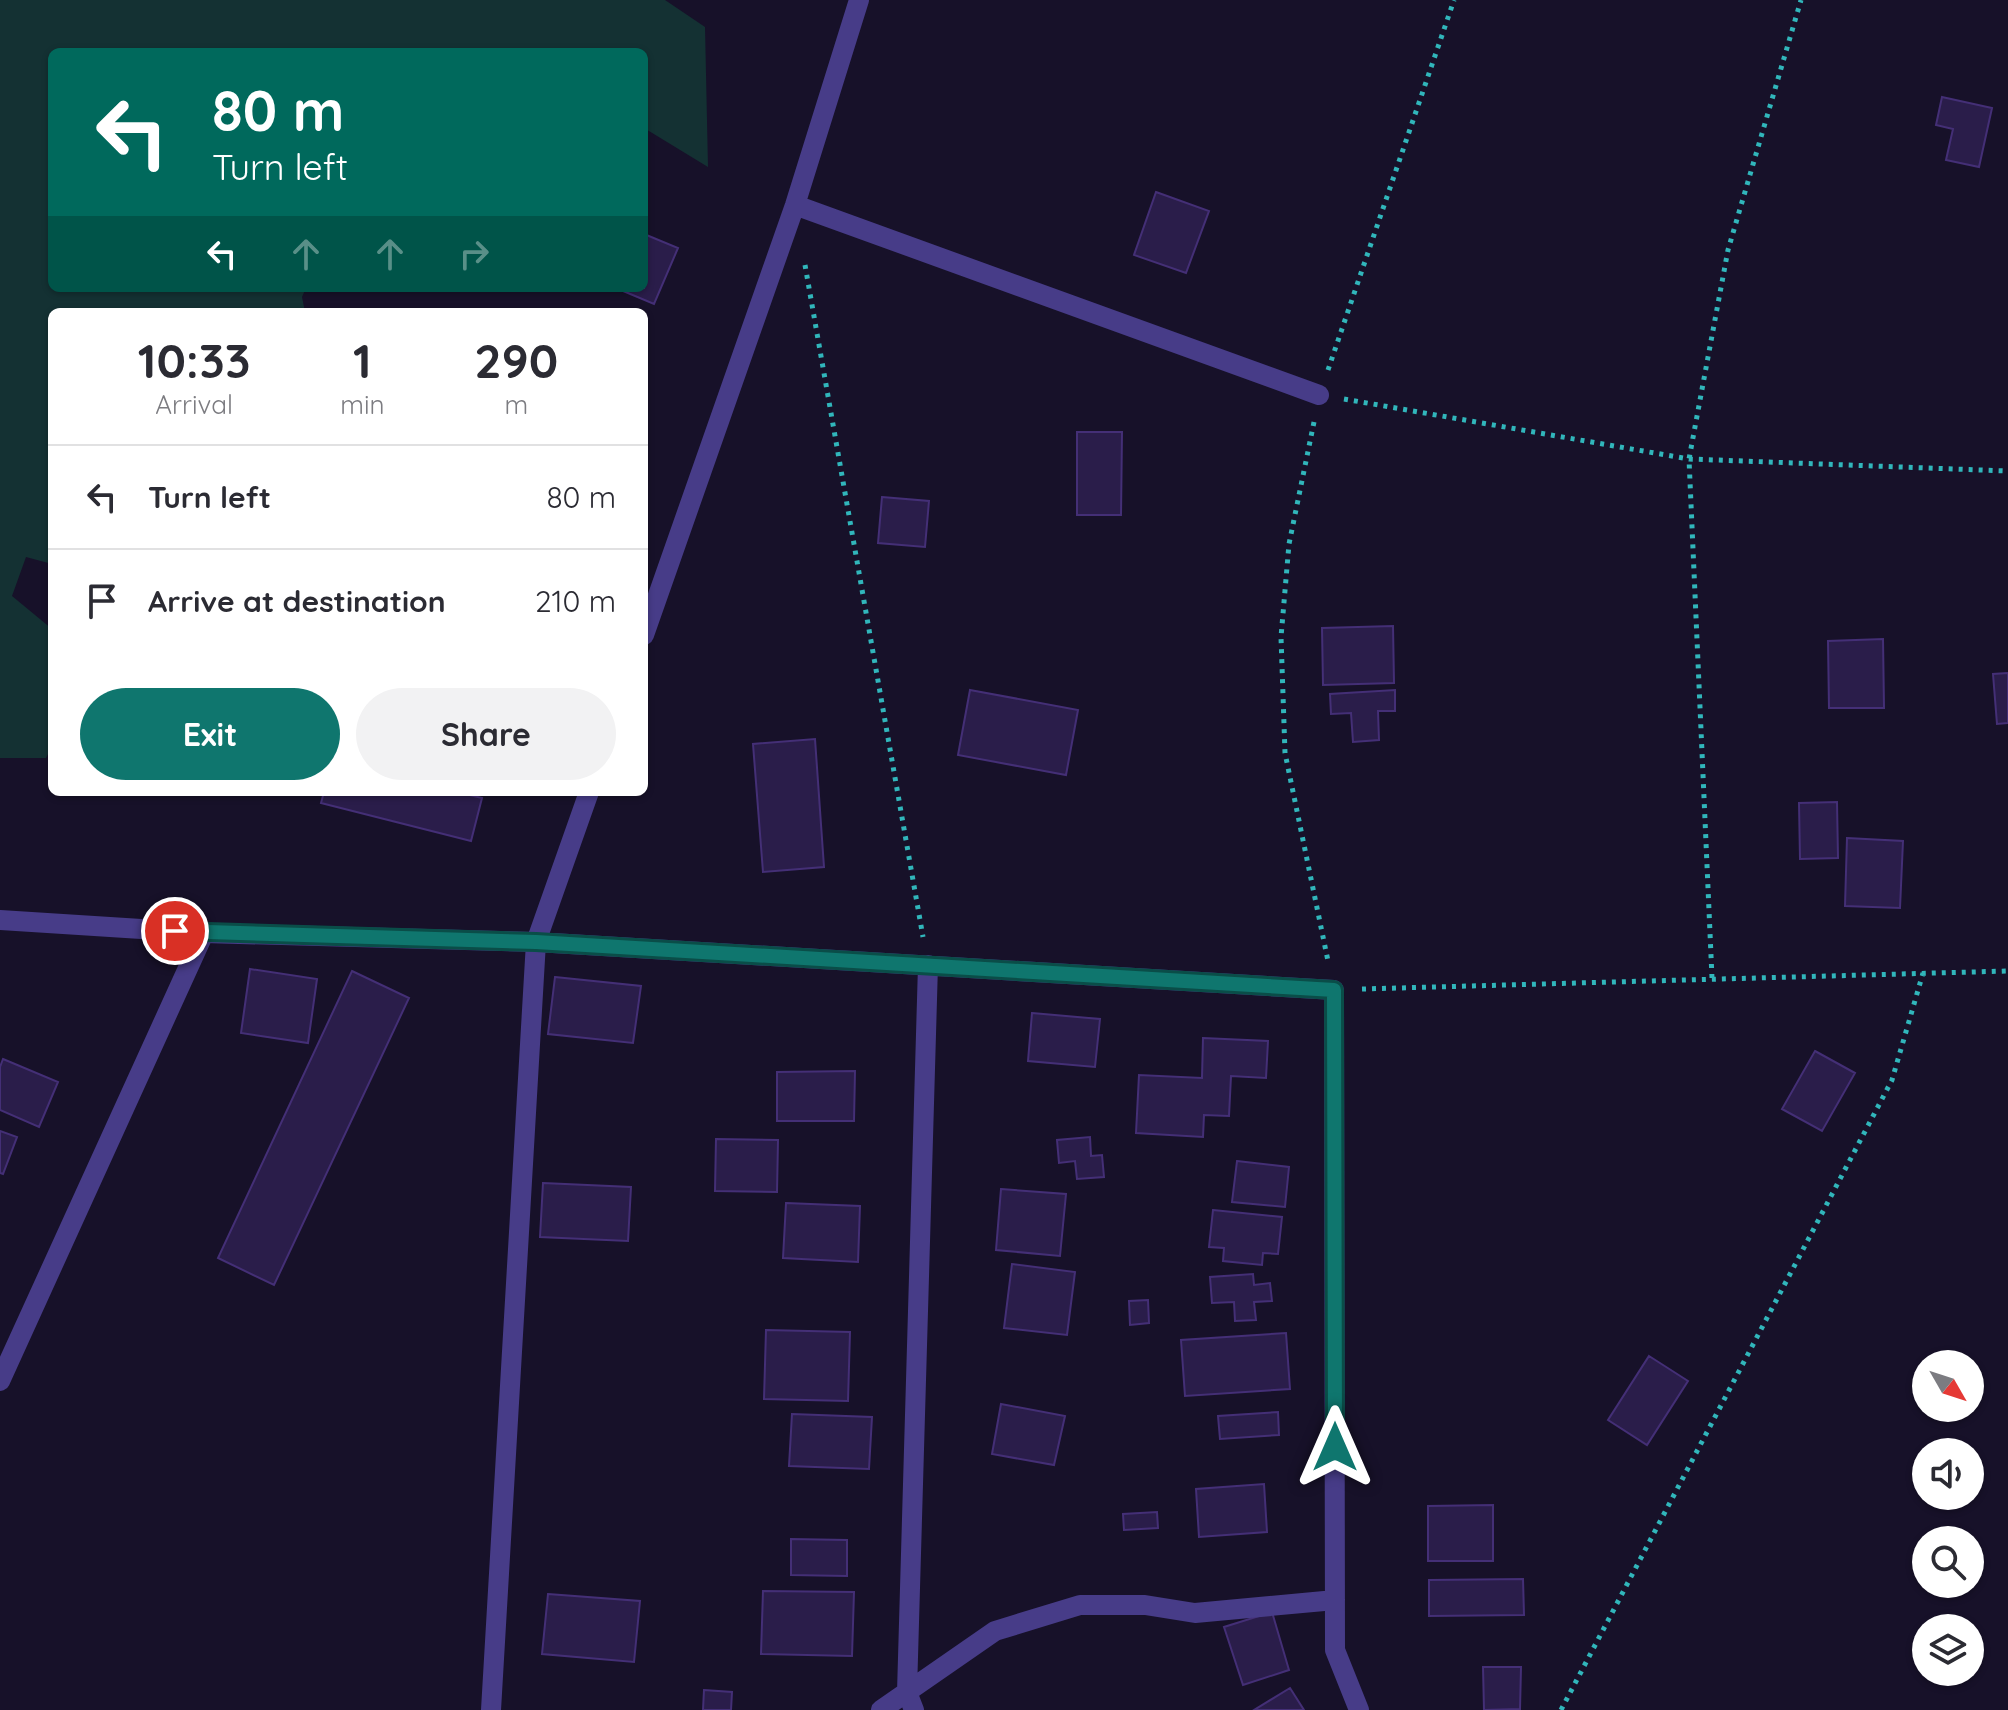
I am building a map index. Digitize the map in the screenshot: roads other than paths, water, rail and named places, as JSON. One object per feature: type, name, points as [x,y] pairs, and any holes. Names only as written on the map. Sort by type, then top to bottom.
[{"type":"street","points":[[648,624],[795,205],[859,0]]},
{"type":"street","points":[[795,205],[1319,395]]},
{"type":"street","points":[[491,1710],[536,942],[588,796]]},
{"type":"street","points":[[0,920],[204,933],[536,942],[1334,990],[1335,1650],[1359,1710]]},
{"type":"street","points":[[0,1381],[204,933]]},
{"type":"street","points":[[910,1701],[928,965]]},
{"type":"street","points":[[881,1710],[910,1701],[995,1631],[1080,1605],[1145,1605],[1195,1613],[1335,1600]]}]
